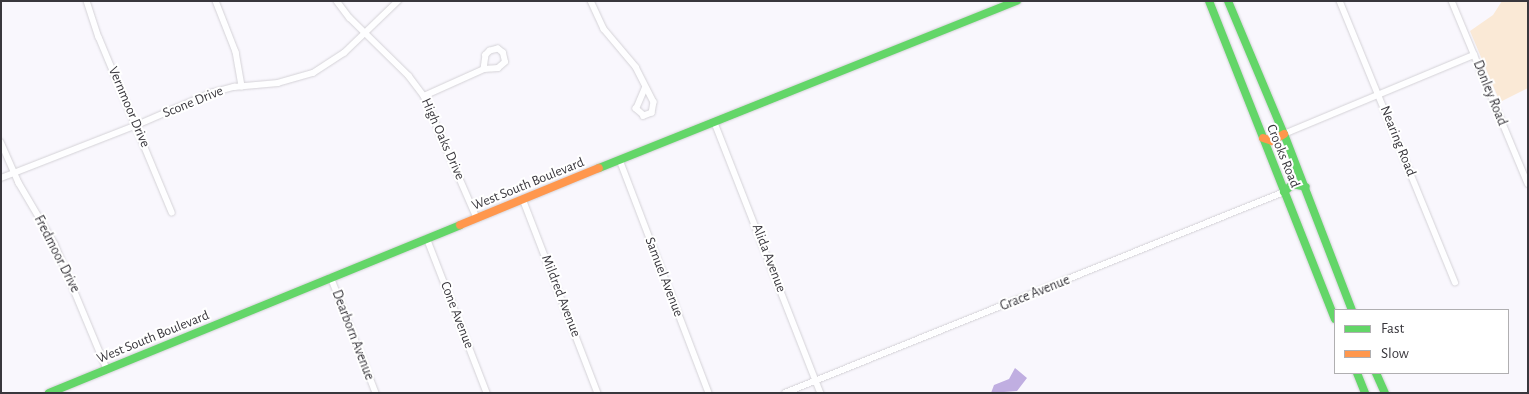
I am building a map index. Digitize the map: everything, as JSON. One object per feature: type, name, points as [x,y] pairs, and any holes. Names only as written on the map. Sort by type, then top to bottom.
[{"type":"street","name":"Vernmoor Drive","points":[[87,1],[99,37],[172,212]]},
{"type":"street","points":[[216,1],[236,52],[242,86]]},
{"type":"street","name":"High Oaks Drive","points":[[337,1],[365,33],[409,76],[424,96],[477,218]]},
{"type":"street","name":"Scone Drive","points":[[1,178],[137,125],[211,93],[242,86],[278,83],[313,73],[344,53],[398,1]]},
{"type":"street","points":[[591,1],[604,29],[636,67],[645,88],[654,102],[655,108],[650,115],[644,116],[636,109],[645,88]]},
{"type":"street","name":"West South Boulevard","points":[[49,393],[523,199],[1018,1]]},
{"type":"street","name":"Crooks Road","points":[[1209,1],[1334,317]]},
{"type":"street","name":"Crooks Road","points":[[1228,1],[1306,187],[1352,309]]},
{"type":"street","name":"Nearing Road","points":[[1340,1],[1455,282]]},
{"type":"street","name":"Donley Road","points":[[1452,1],[1528,184]]},
{"type":"street","points":[[1262,138],[1272,141],[1284,134],[1474,54]]},
{"type":"street","points":[[424,96],[484,68]]},
{"type":"street","name":"Alida Avenue","points":[[715,123],[821,393]]},
{"type":"street","name":"Fredmoor Drive","points":[[1,142],[15,173],[55,244],[107,369]]},
{"type":"street","name":"Samuel Avenue","points":[[620,160],[709,393]]},
{"type":"street","points":[[1284,192],[1294,184],[1306,187]]},
{"type":"street","name":"Grace Avenue","points":[[785,393],[1284,192]]},
{"type":"street","name":"Mildred Avenue","points":[[523,199],[598,393]]},
{"type":"street","name":"Cone Avenue","points":[[427,238],[487,393]]},
{"type":"street","name":"Dearborn Avenue","points":[[331,277],[376,393]]},
{"type":"street","points":[[1357,374],[1365,393]]},
{"type":"street","points":[[1376,374],[1384,393]]},
{"type":"shaded area","points":[[1502,1],[1528,1],[1528,88],[1500,102],[1470,31],[1493,15]]},
{"type":"shaded area","points":[[1015,368],[1027,378],[1017,391],[991,393],[994,385],[1009,379]]},
{"type":"traffic: fast","points":[[599,168],[1017,1]]},
{"type":"traffic: fast","points":[[1209,1],[1334,316]]},
{"type":"traffic: fast","points":[[1228,1],[1284,134],[1352,309]]},
{"type":"traffic: fast","points":[[1284,192],[1293,184],[1306,187]]},
{"type":"traffic: fast","points":[[49,393],[460,225]]},
{"type":"traffic: fast","points":[[1357,374],[1365,393]]},
{"type":"traffic: fast","points":[[1376,374],[1385,393]]},
{"type":"traffic: slow","points":[[1263,138],[1272,141],[1284,134]]},
{"type":"traffic: slow","points":[[460,225],[599,168]]}]
